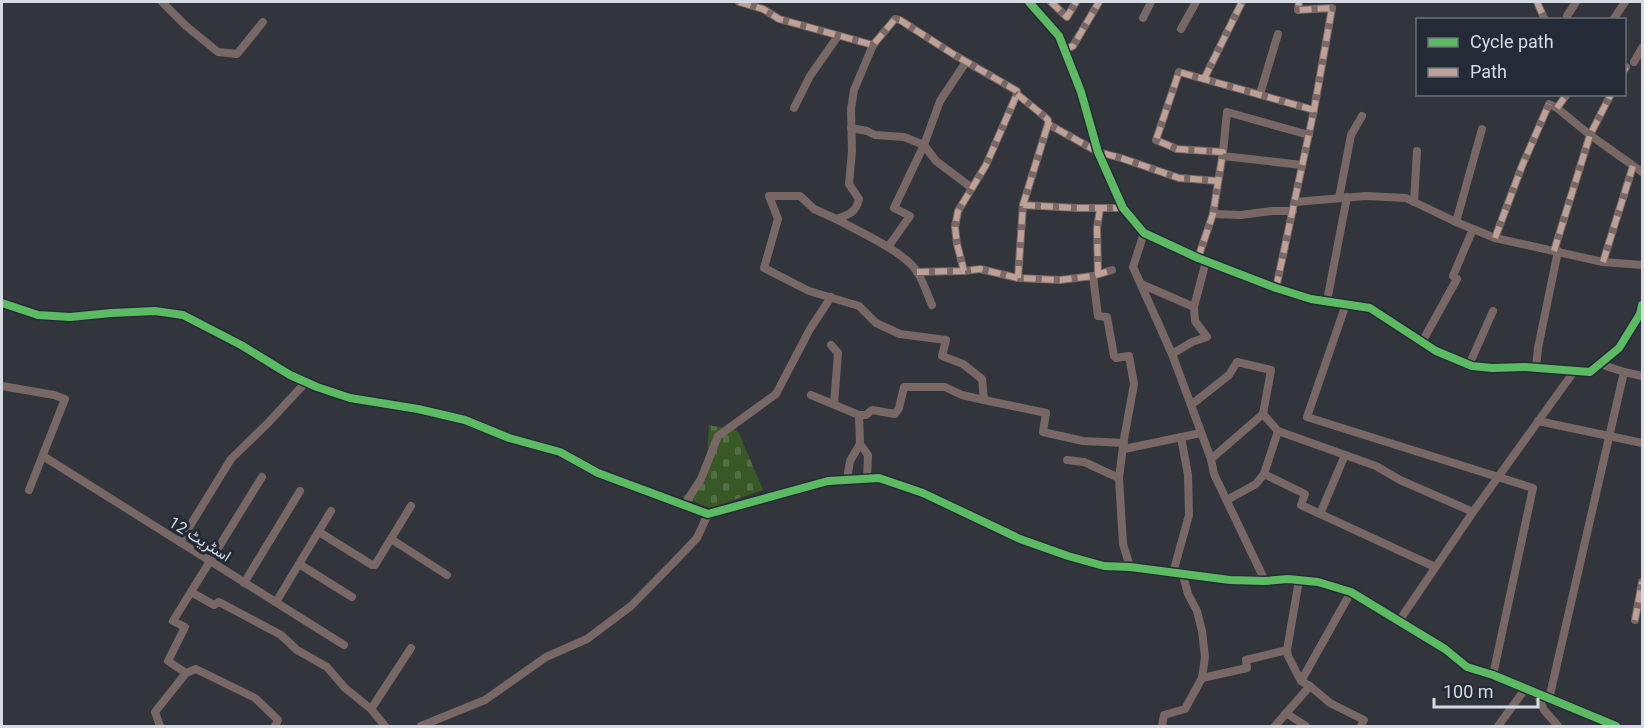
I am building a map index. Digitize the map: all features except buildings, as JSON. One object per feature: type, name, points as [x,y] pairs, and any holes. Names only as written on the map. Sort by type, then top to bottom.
[{"type":"street","points":[[162,2],[186,26],[218,52],[237,54],[263,22]]},
{"type":"street","points":[[739,2],[763,9],[779,19],[873,45]]},
{"type":"street","points":[[1029,2],[1059,36],[1081,92],[1098,152],[1123,208],[1144,233],[1276,288],[1311,299],[1370,308],[1436,351],[1469,365],[1590,372],[1619,348],[1640,314],[1642,305]]},
{"type":"street","points":[[1051,2],[1067,17],[1076,2]]},
{"type":"street","points":[[1064,50],[1073,46],[1099,2]]},
{"type":"street","points":[[1143,18],[1151,2]]},
{"type":"street","points":[[1181,29],[1196,2]]},
{"type":"street","points":[[1204,79],[1242,2]]},
{"type":"street","points":[[1276,288],[1314,110],[1332,8],[1298,10],[1299,2]]},
{"type":"street","points":[[1537,2],[1544,18]]},
{"type":"street","points":[[1567,16],[1576,2]]},
{"type":"street","points":[[1614,18],[1625,2]]},
{"type":"street","points":[[836,219],[852,214],[858,206],[859,199],[849,184],[852,152],[851,109],[854,90],[873,45],[895,19],[1017,91],[1017,94],[1045,117],[1048,124],[1098,152],[1179,178],[1218,181]]},
{"type":"street","points":[[1260,94],[1278,34]]},
{"type":"street","points":[[794,108],[810,76],[838,36]]},
{"type":"street","points":[[1634,62],[1642,48]]},
{"type":"street","points":[[888,247],[910,216],[894,208],[924,145],[939,102],[966,62]]},
{"type":"street","points":[[1302,165],[1177,149],[1156,140],[1179,72],[1314,110]]},
{"type":"street","points":[[964,272],[955,227],[958,211],[986,165],[1017,94]]},
{"type":"street","points":[[1557,108],[1565,96]]},
{"type":"street","points":[[1536,368],[1556,251],[1590,135],[1610,96]]},
{"type":"street","points":[[1495,238],[1522,166],[1549,104],[1642,172]]},
{"type":"street","points":[[1172,354],[1192,342],[1207,337],[1195,321],[1194,307],[1202,259],[1214,214],[1227,112],[1309,135]]},
{"type":"street","points":[[1327,301],[1351,135],[1362,116]]},
{"type":"street","points":[[1018,278],[1023,205],[1048,124]]},
{"type":"street","points":[[851,128],[875,135],[904,137],[924,145],[936,161],[972,188]]},
{"type":"street","points":[[1456,222],[1482,129]]},
{"type":"street","points":[[1414,202],[1417,151]]},
{"type":"street","points":[[1603,262],[1633,166]]},
{"type":"street","points":[[933,305],[917,272],[888,247],[814,209],[800,196],[769,196],[778,219],[765,268],[809,291],[860,306],[876,322],[900,334],[946,340],[942,356],[963,364],[982,379],[984,400]]},
{"type":"street","points":[[1295,202],[1366,196],[1406,198],[1495,238],[1603,262],[1642,265]]},
{"type":"street","points":[[1023,205],[1123,208]]},
{"type":"street","points":[[1100,208],[1097,228],[1096,275],[1098,316],[1107,317],[1114,356],[1129,356],[1134,381],[1119,478],[1123,544],[1130,567]]},
{"type":"street","points":[[1214,214],[1293,212]]},
{"type":"street","points":[[1422,342],[1457,279],[1453,276],[1473,230]]},
{"type":"street","points":[[1144,233],[1133,267],[1172,354],[1211,459],[1214,474],[1265,581]]},
{"type":"street","points":[[917,272],[964,272],[980,269],[1018,278],[1060,280],[1096,275],[1112,270]]},
{"type":"street","points":[[1141,284],[1194,307]]},
{"type":"street","points":[[684,505],[701,479],[718,436],[776,394],[810,329],[831,297]]},
{"type":"street","points":[[2,303],[38,315],[70,317],[155,311],[183,315],[306,382],[350,398],[418,409],[465,420],[509,438],[560,452],[598,473],[708,514],[828,481],[879,478],[923,493],[1020,540],[1104,566],[1130,567],[1230,580],[1288,579],[1318,582],[1351,592],[1444,649],[1467,667],[1616,726]]},
{"type":"street","points":[[1346,304],[1307,417],[1533,488],[1492,675]]},
{"type":"street","points":[[1469,365],[1493,311]]},
{"type":"street","points":[[831,345],[838,354],[834,404]]},
{"type":"street","points":[[1191,405],[1229,375],[1237,362],[1271,370],[1263,414],[1211,459]]},
{"type":"street","points":[[1600,364],[1642,376]]},
{"type":"street","points":[[1399,621],[1498,476],[1575,370]]},
{"type":"street","points":[[1549,699],[1624,372]]},
{"type":"street","points":[[180,542],[231,459],[306,382]]},
{"type":"street","points":[[2,386],[65,399],[29,490]]},
{"type":"street","points":[[811,395],[859,415],[866,415],[872,410],[895,414],[899,408],[904,387],[945,387],[962,395],[1046,413],[1043,432],[1083,441],[1124,446],[1201,433]]},
{"type":"street","points":[[1263,414],[1278,431],[1376,466],[1400,480],[1473,512]]},
{"type":"street","points":[[848,479],[850,461],[860,444],[859,415]]},
{"type":"street","points":[[1538,422],[1642,443]]},
{"type":"street","points":[[1227,500],[1256,484],[1264,474],[1278,431]]},
{"type":"street","points":[[1162,726],[1164,715],[1185,709],[1202,678],[1205,657],[1197,611],[1178,574],[1190,515],[1188,475],[1181,437]]},
{"type":"street","points":[[860,444],[868,455],[867,478]]},
{"type":"street","points":[[1320,514],[1345,455]]},
{"type":"street","name":"اسٹریٹ 12","points":[[43,456],[344,645]]},
{"type":"street","points":[[1067,460],[1084,462],[1119,478]]},
{"type":"street","points":[[1264,474],[1305,494],[1301,505],[1435,567]]},
{"type":"street","points":[[186,674],[168,661],[185,627],[173,621],[262,477]]},
{"type":"street","points":[[244,583],[300,491]]},
{"type":"street","points":[[319,532],[372,565],[377,563],[411,506]]},
{"type":"street","points":[[276,602],[331,511]]},
{"type":"street","points":[[421,726],[485,700],[546,657],[587,639],[631,606],[678,558],[697,538],[708,514]]},
{"type":"street","points":[[392,539],[447,575]]},
{"type":"street","points":[[299,564],[352,597]]},
{"type":"street","points":[[1299,580],[1287,656],[1301,681],[1330,703],[1364,720],[1361,726]]},
{"type":"street","points":[[1635,620],[1642,582]]},
{"type":"street","points":[[191,592],[214,605],[219,602],[282,635],[297,650],[327,667],[345,688],[371,709],[385,726]]},
{"type":"street","points":[[1301,681],[1351,592]]},
{"type":"street","points":[[371,709],[411,648]]},
{"type":"street","points":[[1202,678],[1247,668],[1246,660],[1287,650]]},
{"type":"street","points":[[160,726],[155,712],[186,674],[196,669],[255,698],[278,720],[275,726]]},
{"type":"street","points":[[1275,726],[1310,686]]},
{"type":"street","points":[[1498,726],[1525,689]]},
{"type":"street","points":[[1537,694],[1544,710],[1557,726]]},
{"type":"street","points":[[1286,713],[1306,726]]},
{"type":"green space","points":[[709,425],[738,431],[763,490],[710,508],[682,497],[706,480]]},
{"type":"marked path","points":[[739,2],[763,9],[779,19],[873,45],[895,19],[900,20],[1017,91],[986,165],[958,211],[955,227],[964,271]]},
{"type":"marked path","points":[[1051,2],[1067,17],[1076,2]]},
{"type":"marked path","points":[[1064,50],[1073,46],[1099,2]]},
{"type":"marked path","points":[[1204,79],[1242,2]]},
{"type":"marked path","points":[[1276,288],[1314,110],[1332,8],[1298,10],[1299,2]]},
{"type":"marked path","points":[[1537,2],[1544,18]]},
{"type":"marked path","points":[[1198,258],[1213,214],[1223,152],[1177,149],[1156,140],[1179,72],[1314,110]]},
{"type":"marked path","points":[[1017,94],[1045,117],[1048,124],[1098,152],[1179,178],[1218,181]]},
{"type":"marked path","points":[[1557,108],[1566,96]]},
{"type":"marked path","points":[[1554,251],[1590,135],[1610,96]]},
{"type":"marked path","points":[[1495,238],[1522,166],[1549,104]]},
{"type":"marked path","points":[[1018,278],[1023,205],[1048,124]]},
{"type":"marked path","points":[[1603,262],[1633,166]]},
{"type":"marked path","points":[[1023,205],[1123,208]]},
{"type":"marked path","points":[[1098,274],[1097,228],[1100,209]]},
{"type":"marked path","points":[[917,272],[980,269],[1018,278],[1060,280],[1093,276],[1112,270]]},
{"type":"marked path","points":[[1635,620],[1642,582]]},
{"type":"cycle path","points":[[1029,2],[1059,36],[1081,92],[1098,152],[1123,208],[1144,233],[1198,258],[1276,288],[1311,299],[1370,308],[1436,351],[1472,366],[1590,372],[1619,348],[1640,314],[1642,305]]},
{"type":"cycle path","points":[[2,303],[38,315],[70,317],[155,311],[183,315],[241,345],[290,375],[317,387],[350,398],[418,409],[465,420],[509,438],[560,452],[598,473],[708,514],[828,481],[879,478],[923,493],[1020,539],[1104,566],[1130,567],[1230,580],[1288,579],[1318,582],[1351,592],[1445,649],[1467,667],[1493,675],[1616,726]]}]
